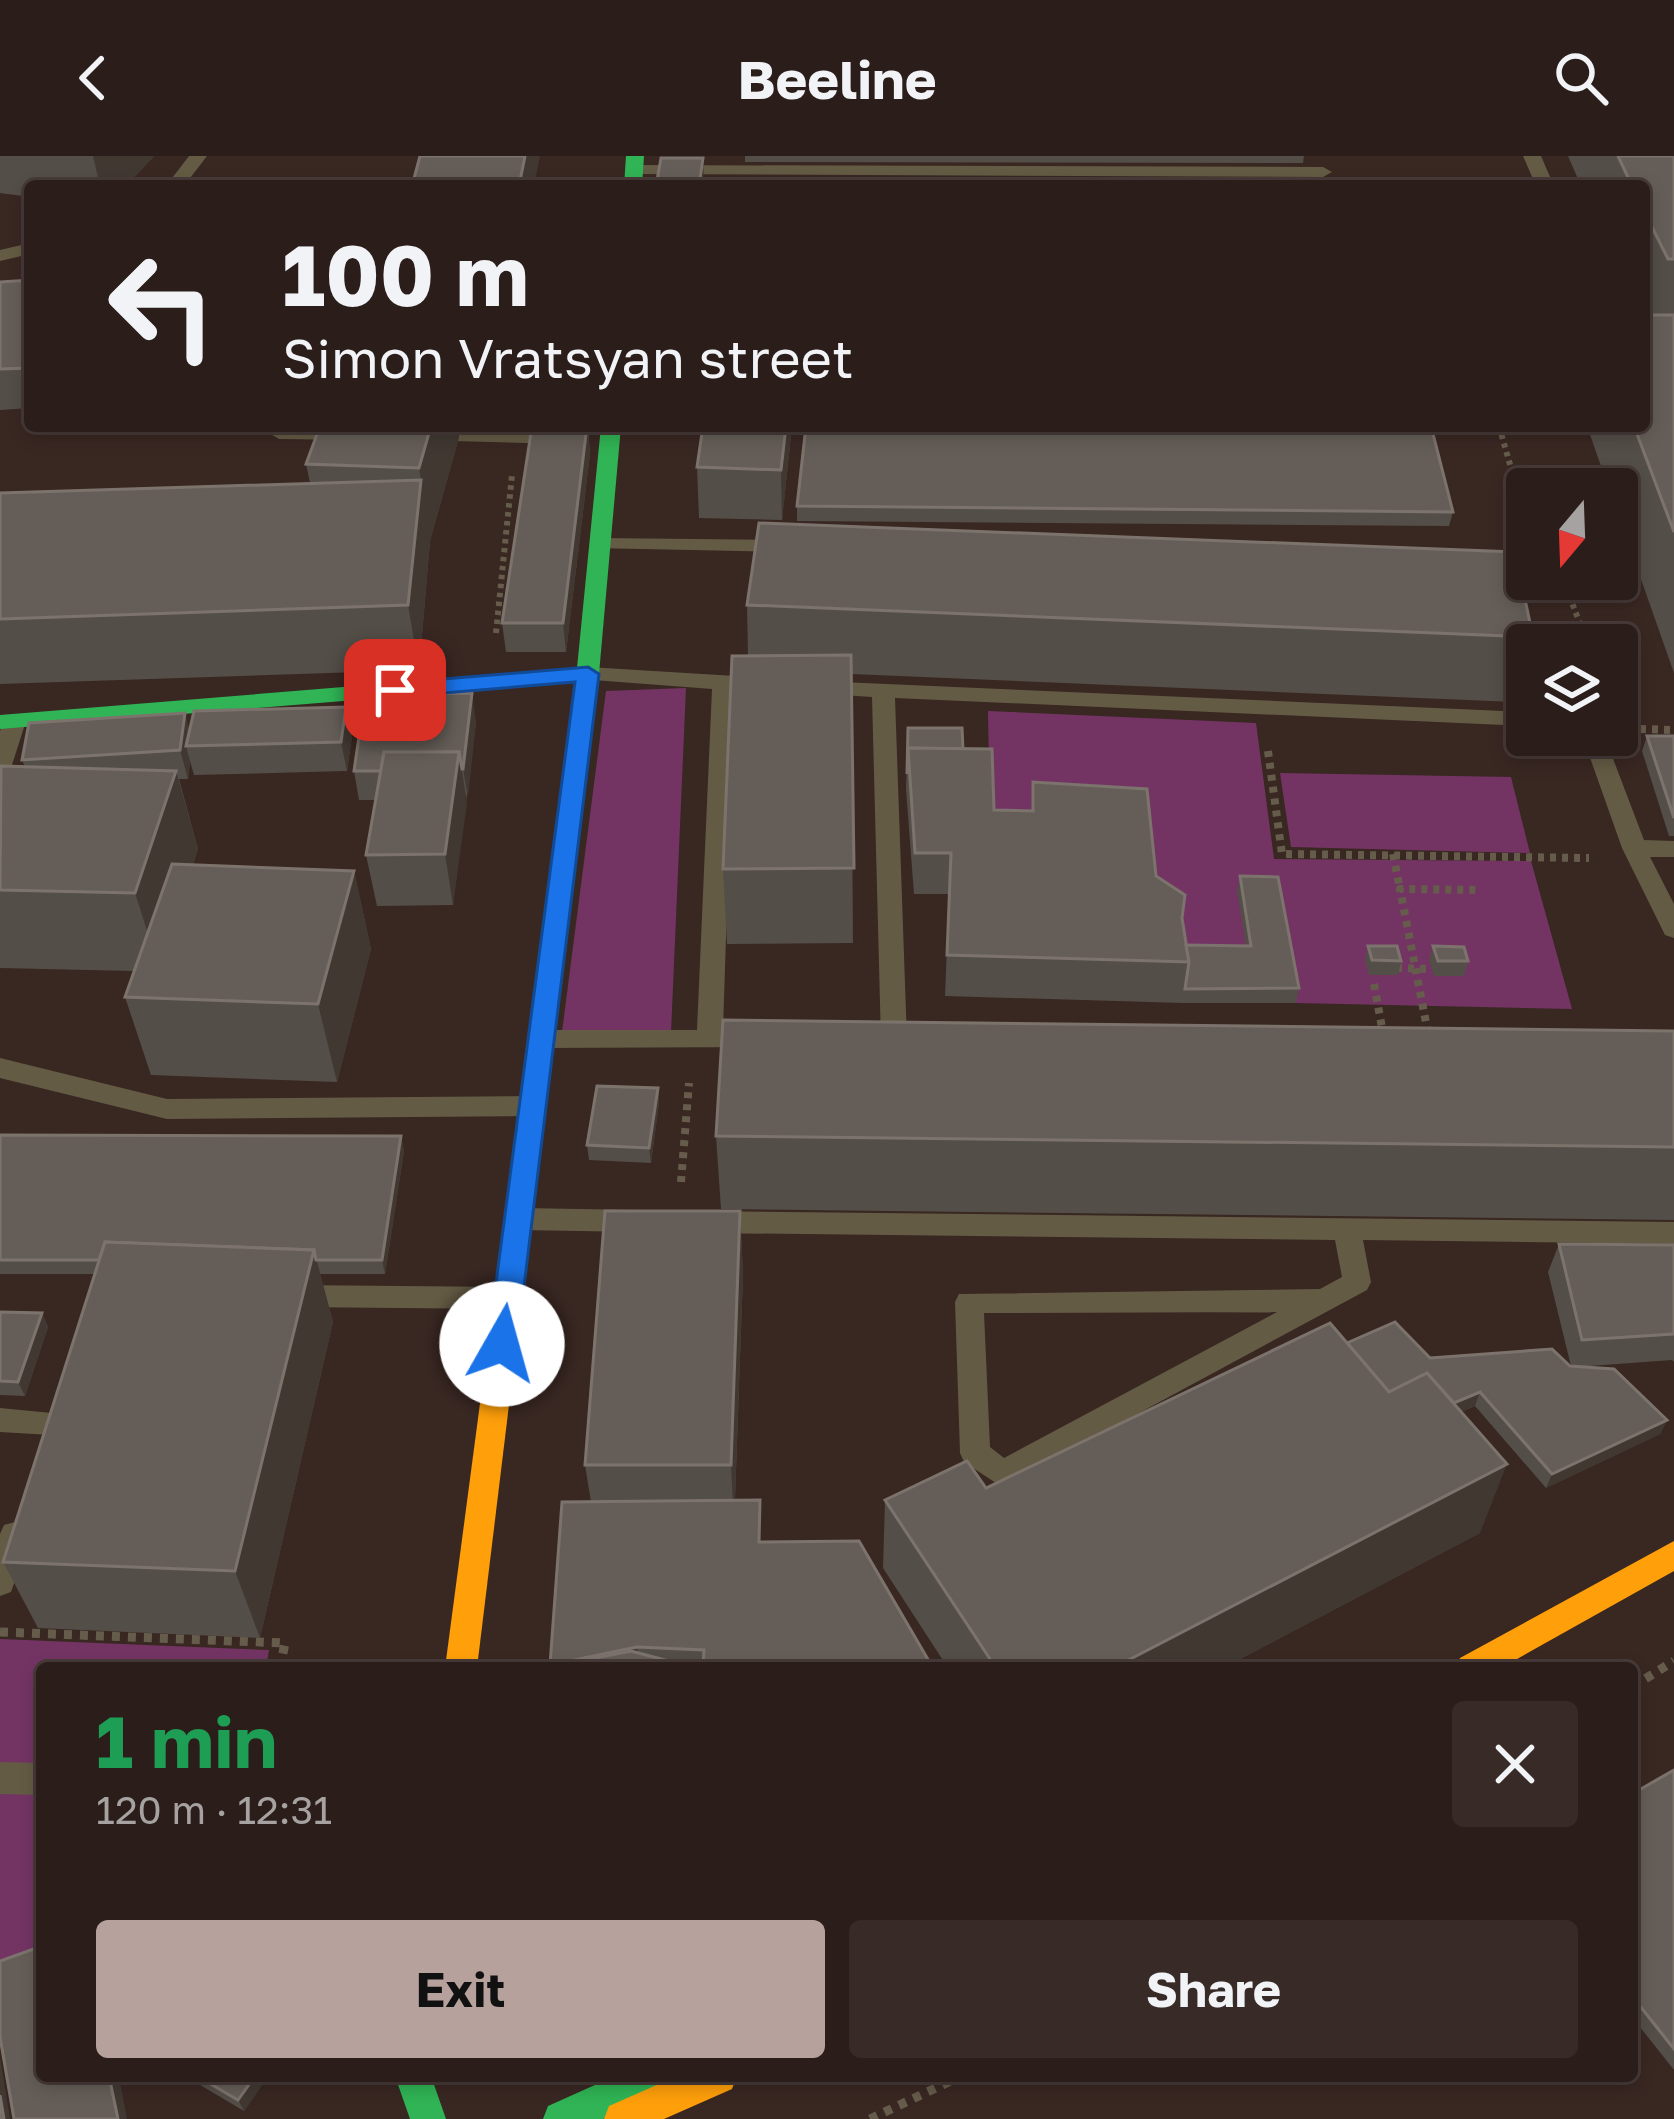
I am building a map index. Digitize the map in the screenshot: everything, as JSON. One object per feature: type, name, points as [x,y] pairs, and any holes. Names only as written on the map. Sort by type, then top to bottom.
[{"type":"street","points":[[462,1662],[588,674],[610,433]]},
{"type":"street","points":[[8,722],[588,674]]},
{"type":"street","points":[[1484,1662],[1669,1573]]},
{"type":"street","points":[[1538,1662],[1669,1573]]},
{"type":"street","points":[[414,2082],[428,2119]]},
{"type":"street","points":[[561,2119],[644,2082]]},
{"type":"street","points":[[622,2119],[705,2082]]},
{"type":"lane","points":[[180,180],[198,156]]},
{"type":"lane","points":[[634,171],[1323,171]]},
{"type":"lane","points":[[277,432],[355,434]]},
{"type":"lane","points":[[459,436],[610,433]]},
{"type":"lane","points":[[600,544],[808,546]]},
{"type":"lane","points":[[588,674],[883,692],[1506,718]]},
{"type":"lane","points":[[701,1040],[723,682]]},
{"type":"lane","points":[[883,692],[894,1041]]},
{"type":"lane","points":[[0,765],[8,722]]},
{"type":"lane","points":[[1601,756],[1636,854],[1674,929]]},
{"type":"lane","points":[[1636,854],[1674,849]]},
{"type":"lane","points":[[541,1039],[779,1041]]},
{"type":"lane","points":[[0,1068],[167,1109],[533,1106]]},
{"type":"lane","points":[[518,1220],[1674,1233]]},
{"type":"lane","points":[[1323,1300],[969,1302],[975,1453],[1002,1474],[1357,1282],[1347,1229]]},
{"type":"lane","points":[[270,1295],[508,1298]]},
{"type":"lane","points":[[0,1420],[51,1423]]},
{"type":"lane","points":[[2,1572],[24,1505]]},
{"type":"lane","points":[[0,1778],[36,1779]]},
{"type":"path","points":[[1501,432],[1511,468]]},
{"type":"path","points":[[490,682],[516,438]]},
{"type":"path","points":[[1262,707],[1282,854],[1636,854]]},
{"type":"path","points":[[1638,729],[1674,730]]},
{"type":"path","points":[[1393,854],[1431,1047]]},
{"type":"path","points":[[1400,889],[1481,890]]},
{"type":"path","points":[[1396,968],[1432,969]]},
{"type":"path","points":[[1374,984],[1386,1046]]},
{"type":"path","points":[[667,1221],[701,1040]]},
{"type":"path","points":[[0,1633],[285,1643],[281,1662]]},
{"type":"path","points":[[1638,1683],[1674,1661]]},
{"type":"path","points":[[870,2119],[948,2082]]},
{"type":"shaded area","points":[[686,688],[671,1033],[562,1032],[606,691]]},
{"type":"shaded area","points":[[988,711],[1256,723],[1274,859],[1531,861],[1572,1009],[1296,1003],[1287,960],[1176,959],[990,822]]},
{"type":"shaded area","points":[[1280,773],[1511,777],[1530,853],[1291,847]]},
{"type":"shaded area","points":[[0,1639],[269,1650],[267,1662],[36,1662],[36,1770],[0,1768]]},
{"type":"shaded area","points":[[0,1790],[36,1794],[36,1962],[0,1975]]},
{"type":"building","points":[[420,156],[525,156],[520,180],[414,180]]},
{"type":"building","points":[[1618,156],[1674,156],[1674,259],[1668,259],[1650,223],[1650,180],[1629,180]]},
{"type":"building","points":[[661,158],[703,158],[700,180],[657,180]]},
{"type":"building","points":[[24,280],[24,368],[0,369],[0,282]]},
{"type":"building","points":[[1650,315],[1674,315],[1674,532],[1636,432],[1650,432]]},
{"type":"building","points":[[318,432],[429,432],[419,468],[306,464]]},
{"type":"building","points":[[531,432],[586,432],[563,623],[502,623]]},
{"type":"building","points":[[702,432],[785,432],[781,470],[697,467]]},
{"type":"building","points":[[805,432],[1433,432],[1453,512],[797,506]]},
{"type":"building","points":[[421,480],[408,605],[0,619],[0,493]]},
{"type":"building","points":[[759,523],[1506,552],[1506,600],[1525,600],[1530,624],[1506,624],[1506,636],[747,605]]},
{"type":"building","points":[[851,655],[854,868],[723,869],[732,656]]},
{"type":"building","points":[[472,693],[463,769],[459,752],[384,752],[381,771],[354,771],[365,695]]},
{"type":"building","points":[[346,707],[341,742],[186,746],[194,711]]},
{"type":"building","points":[[185,713],[180,750],[22,760],[29,723]]},
{"type":"building","points":[[908,728],[962,728],[963,749],[908,748],[907,774]]},
{"type":"building","points":[[1647,736],[1674,736],[1674,818]]},
{"type":"building","points":[[908,748],[992,749],[994,810],[1033,811],[1033,782],[1147,789],[1156,876],[1185,895],[1182,918],[1189,962],[947,955],[951,853],[915,853]]},
{"type":"building","points":[[384,752],[459,752],[445,854],[366,855]]},
{"type":"building","points":[[1,766],[176,771],[135,893],[0,890]]},
{"type":"building","points":[[172,864],[354,871],[318,1004],[125,997]]},
{"type":"building","points":[[1240,876],[1278,877],[1299,988],[1185,989],[1186,945],[1251,946]]},
{"type":"building","points":[[1368,946],[1397,946],[1401,961],[1372,960]]},
{"type":"building","points":[[1433,946],[1464,947],[1468,961],[1438,961]]},
{"type":"building","points":[[723,1020],[1674,1031],[1674,1147],[716,1136]]},
{"type":"building","points":[[597,1086],[658,1088],[649,1148],[587,1145]]},
{"type":"building","points":[[0,1135],[401,1136],[382,1260],[316,1260],[314,1250],[105,1242],[99,1260],[0,1260]]},
{"type":"building","points":[[605,1211],[740,1211],[731,1465],[585,1465]]},
{"type":"building","points":[[105,1242],[314,1250],[235,1571],[3,1562]]},
{"type":"building","points":[[1559,1244],[1674,1245],[1674,1334],[1582,1340]]},
{"type":"building","points":[[0,1312],[42,1313],[18,1382],[0,1381]]},
{"type":"building","points":[[1395,1322],[1430,1358],[1552,1349],[1570,1366],[1614,1369],[1667,1420],[1552,1474],[1480,1392],[1454,1403],[1427,1373],[1389,1392],[1347,1343]]},
{"type":"building","points":[[1330,1323],[1389,1392],[1427,1373],[1507,1464],[1125,1662],[992,1662],[885,1500],[967,1461],[986,1488]]},
{"type":"building","points":[[760,1500],[759,1542],[859,1541],[930,1662],[703,1662],[704,1650],[637,1647],[550,1662],[562,1502]]},
{"type":"building","points":[[631,1651],[672,1662],[575,1662]]},
{"type":"building","points":[[1674,1770],[1674,2049],[1638,2004],[1638,1791]]},
{"type":"building","points":[[36,1948],[36,2082],[110,2082],[118,2119],[14,2119],[0,2037],[0,1961]]},
{"type":"building","points":[[207,2082],[251,2082],[238,2100]]},
{"type":"traffic: fast","points":[[633,180],[635,156]]},
{"type":"traffic: fast","points":[[533,1101],[588,674],[610,432]]},
{"type":"traffic: fast","points":[[0,722],[588,674]]},
{"type":"traffic: fast","points":[[415,2082],[428,2119]]},
{"type":"traffic: fast","points":[[561,2119],[644,2082]]},
{"type":"traffic: slow","points":[[462,1662],[533,1101]]},
{"type":"traffic: slow","points":[[1482,1662],[1674,1555]]},
{"type":"traffic: slow","points":[[622,2119],[705,2082]]},
{"type":"route","points":[[395,690],[588,674],[502,1344]]}]
